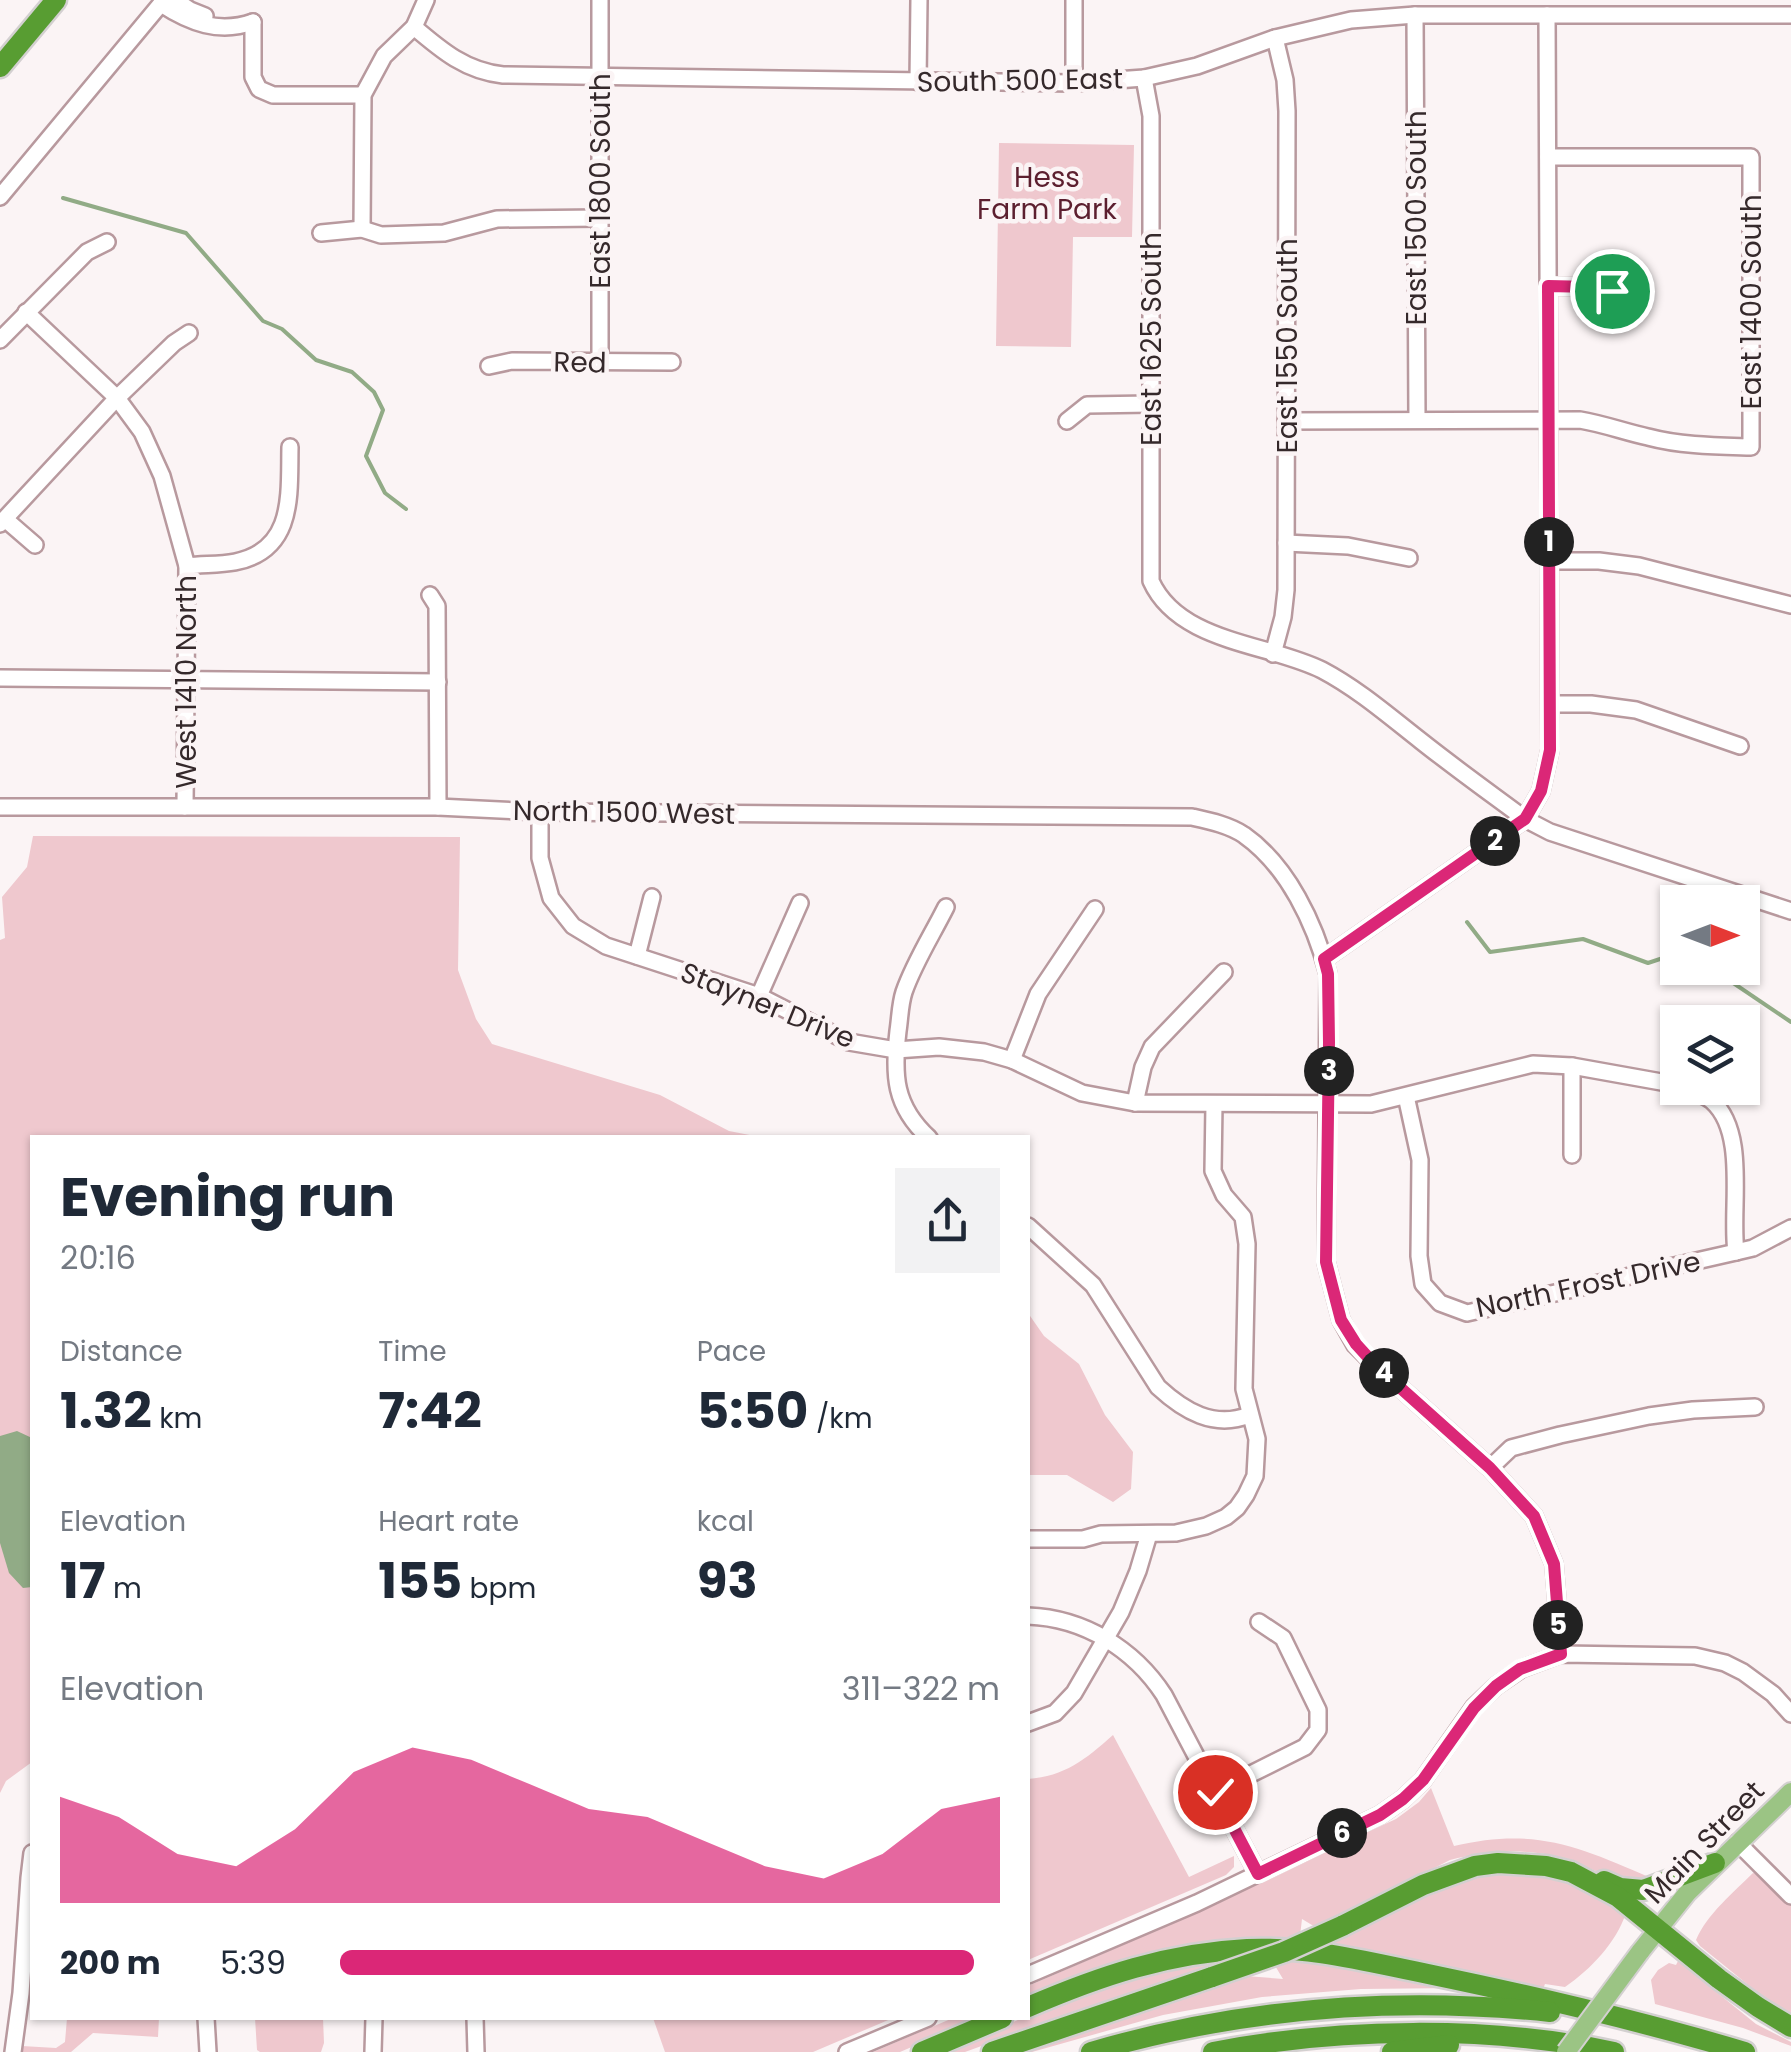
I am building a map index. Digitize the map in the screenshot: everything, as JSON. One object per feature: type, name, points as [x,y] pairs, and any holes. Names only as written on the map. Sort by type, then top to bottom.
[{"type":"highway","points":[[0,67],[56,0]]},
{"type":"highway","points":[[992,2052],[1284,1952],[1422,1884],[1475,1866],[1520,1863],[1578,1876],[1618,1898],[1758,2007],[1790,2026]]},
{"type":"highway","points":[[1578,1876],[1594,1876],[1620,1888],[1643,1890],[1715,1864]]},
{"type":"highway","points":[[1030,2005],[1115,1972],[1178,1956],[1250,1949],[1314,1952],[1602,2012],[1745,2052]]},
{"type":"highway","points":[[1092,2052],[1163,2033],[1264,2014],[1373,2005],[1494,2006],[1660,2029]]},
{"type":"highway","points":[[922,2052],[997,2020]]},
{"type":"highway","points":[[1213,2052],[1294,2040],[1396,2033],[1518,2038],[1614,2052]]},
{"type":"highway","points":[[1392,2052],[1476,2045],[1568,2052]]},
{"type":"main road","name":"Main Street","points":[[1568,2052],[1656,1930],[1715,1864],[1791,1792]]},
{"type":"street","points":[[362,229],[363,95],[384,56],[414,28],[426,0]]},
{"type":"street","name":"East 1800 South","points":[[600,0],[600,362]]},
{"type":"street","points":[[918,82],[919,0]]},
{"type":"street","points":[[1074,0],[1074,83]]},
{"type":"street","points":[[0,197],[166,1],[183,18],[204,26],[240,27],[253,22],[252,77],[259,90],[273,95],[363,95]]},
{"type":"street","name":"South 500 East","points":[[414,28],[446,54],[482,73],[1074,83],[1144,78],[1198,66],[1275,38],[1351,20],[1725,8],[1791,16]]},
{"type":"street","name":"East 1500 South","points":[[1415,16],[1417,420]]},
{"type":"street","points":[[1547,16],[1550,750],[1541,791],[1525,819],[1324,959],[1328,974],[1326,1262],[1341,1320],[1356,1344],[1490,1468],[1534,1516],[1554,1564],[1561,1654]]},
{"type":"street","name":"East 1550 South","points":[[1273,654],[1284,617],[1286,543],[1287,112],[1275,38]]},
{"type":"street","name":"East 1625 South","points":[[1144,78],[1152,116],[1152,581],[1160,599],[1185,620],[1273,654]]},
{"type":"street","name":"East 1400 South","points":[[1548,158],[1751,157],[1751,447],[1700,445],[1650,438],[1607,424],[1549,419]]},
{"type":"street","points":[[321,233],[362,229],[381,235],[444,234],[497,220],[599,218]]},
{"type":"street","points":[[0,340],[86,252],[107,242]]},
{"type":"street","points":[[1548,286],[1612,291]]},
{"type":"street","name":"West 1410 North","points":[[26,312],[117,398],[142,432],[162,476],[187,566],[186,807]]},
{"type":"street","points":[[35,545],[2,522],[117,398],[189,333]]},
{"type":"street","name":"Red","points":[[489,366],[512,360],[672,362]]},
{"type":"street","points":[[1067,421],[1087,405],[1152,404]]},
{"type":"street","points":[[1286,422],[1549,419]]},
{"type":"street","points":[[187,566],[237,561],[265,550],[283,527],[289,498],[290,447]]},
{"type":"street","points":[[1286,543],[1348,546],[1409,558]]},
{"type":"street","points":[[1550,561],[1638,566],[1791,605]]},
{"type":"street","points":[[430,595],[437,606],[438,807]]},
{"type":"street","points":[[1273,654],[1318,668],[1354,688],[1525,819],[1550,832],[1791,912]]},
{"type":"street","points":[[0,678],[438,682]]},
{"type":"street","points":[[1550,704],[1636,710],[1740,746]]},
{"type":"street","name":"North 1500 West","points":[[0,807],[438,807],[540,812],[1192,817],[1244,835],[1271,860],[1295,893],[1324,959]]},
{"type":"street","name":"Stayner Drive","points":[[540,812],[540,858],[551,898],[573,926],[606,946],[759,996],[849,1042],[896,1050],[959,1048],[984,1052],[1012,1060],[1082,1093],[1135,1103],[1371,1104],[1533,1064],[1572,1066],[1660,1082]]},
{"type":"street","points":[[637,956],[652,898]]},
{"type":"street","points":[[759,996],[800,904]]},
{"type":"street","points":[[926,1135],[903,1104],[897,1086],[896,1050],[903,994],[946,907]]},
{"type":"street","points":[[1012,1060],[1038,994],[1096,909]]},
{"type":"street","points":[[1135,1103],[1143,1066],[1152,1047],[1224,972]]},
{"type":"street","points":[[1572,1066],[1572,1155]]},
{"type":"street","name":"North Frost Drive","points":[[1406,1096],[1420,1160],[1419,1256],[1424,1284],[1440,1302],[1468,1313],[1753,1248],[1791,1228]]},
{"type":"street","points":[[1030,1540],[1083,1539],[1101,1534],[1176,1534],[1206,1526],[1236,1508],[1256,1476],[1257,1440],[1244,1389],[1247,1244],[1243,1217],[1224,1194],[1214,1171],[1214,1104]]},
{"type":"street","name":"Stayner Drive","points":[[1715,1105],[1732,1132],[1736,1252]]},
{"type":"street","points":[[1030,1228],[1093,1284],[1158,1388],[1172,1401],[1206,1418],[1237,1420],[1249,1414]]},
{"type":"street","points":[[1490,1468],[1511,1448],[1560,1435],[1649,1416],[1756,1407]]},
{"type":"street","points":[[1030,1722],[1055,1713],[1074,1693],[1116,1622],[1148,1534]]},
{"type":"street","points":[[1030,1616],[1062,1621],[1105,1638],[1149,1673],[1258,1874]]},
{"type":"street","points":[[1215,1792],[1304,1747],[1318,1730],[1318,1710],[1283,1638],[1258,1622]]},
{"type":"street","points":[[1030,1974],[1197,1903],[1380,1815],[1423,1780],[1474,1708],[1496,1686],[1520,1669],[1561,1654],[1676,1654],[1724,1663],[1773,1694],[1791,1714]]},
{"type":"street","points":[[1738,1842],[1791,1896]]},
{"type":"street","points":[[13,2052],[22,1992],[30,1878]]},
{"type":"street","points":[[206,2020],[208,2052]]},
{"type":"street","points":[[374,2020],[374,2052]]},
{"type":"street","points":[[476,2020],[476,2052]]},
{"type":"street","points":[[847,2052],[923,2020]]},
{"type":"green space","name":"Hess Farm Park","points":[[999,143],[1134,145],[1132,237],[1073,237],[1071,347],[996,346]]},
{"type":"green space","points":[[33,836],[460,837],[458,970],[476,1019],[492,1044],[660,1095],[729,1131],[750,1135],[30,1135],[30,1763],[6,1781],[0,1793],[0,940],[5,938],[2,897],[27,867]]},
{"type":"green space","points":[[1030,1316],[1044,1336],[1079,1364],[1105,1415],[1133,1452],[1131,1489],[1113,1502],[1067,1475],[1030,1475]]},
{"type":"green space","points":[[1113,1735],[1189,1877],[1234,1856],[1234,1867],[1226,1875],[1030,1959],[1030,1779],[1053,1774],[1093,1752]]},
{"type":"green space","points":[[1431,1788],[1454,1846],[1508,1838],[1532,1839],[1578,1849],[1651,1878],[1628,1881],[1560,1857],[1533,1852],[1464,1857],[1450,1860],[1317,1928],[1302,1919],[1300,1936],[1283,1941],[1158,1952],[1108,1965],[1030,1996],[1030,1985],[1396,1819]]},
{"type":"green space","points":[[1499,1871],[1543,1874],[1578,1884],[1626,1913],[1601,1955],[1565,1987],[1545,1984],[1543,1989],[1332,1946],[1331,1941],[1449,1881]]},
{"type":"green space","points":[[1753,1873],[1762,1875],[1791,1903],[1791,2014],[1757,1992],[1696,1940],[1714,1912]]},
{"type":"green space","points":[[1288,1958],[1457,1988],[1361,1989],[1262,1997],[1163,2015],[1032,2052],[1004,2052],[1246,1976],[1283,1979],[1274,1964]]},
{"type":"green space","points":[[1678,1961],[1756,2024],[1791,2042],[1791,2046],[1743,2028],[1655,2004],[1651,1980],[1658,1970]]},
{"type":"green space","points":[[1235,1962],[1089,2007],[965,2052],[940,2052],[1018,2020],[1030,2020],[1030,2015],[1115,1980],[1195,1963]]},
{"type":"green space","points":[[67,2020],[159,2020],[158,2037],[93,2033],[71,2052],[21,2052],[22,2046],[56,2048],[65,2042]]},
{"type":"green space","points":[[255,2020],[323,2020],[321,2052],[257,2050]]},
{"type":"green space","points":[[654,2020],[888,2020],[813,2052],[665,2052]]},
{"type":"green space","points":[[948,2020],[974,2020],[900,2052],[873,2052]]},
{"type":"shaded area","points":[[17,1431],[30,1437],[30,1587],[23,1588],[9,1573],[0,1543],[0,1436]]},
{"type":"waterway","points":[[63,198],[186,233],[263,321],[282,329],[316,360],[352,372],[374,392],[383,410],[366,456],[385,493],[406,509]]},
{"type":"waterway","points":[[1467,922],[1490,952],[1583,939],[1648,963],[1660,959]]},
{"type":"waterway","points":[[1736,985],[1791,1022]]},
{"type":"route","points":[[1215,1792],[1258,1874],[1380,1815],[1403,1799],[1423,1780],[1474,1708],[1496,1686],[1520,1669],[1561,1654],[1554,1564],[1534,1516],[1490,1468],[1376,1366],[1341,1320],[1326,1262],[1329,1042],[1328,974],[1324,959],[1525,819],[1541,791],[1550,750],[1548,286],[1612,291]]}]
